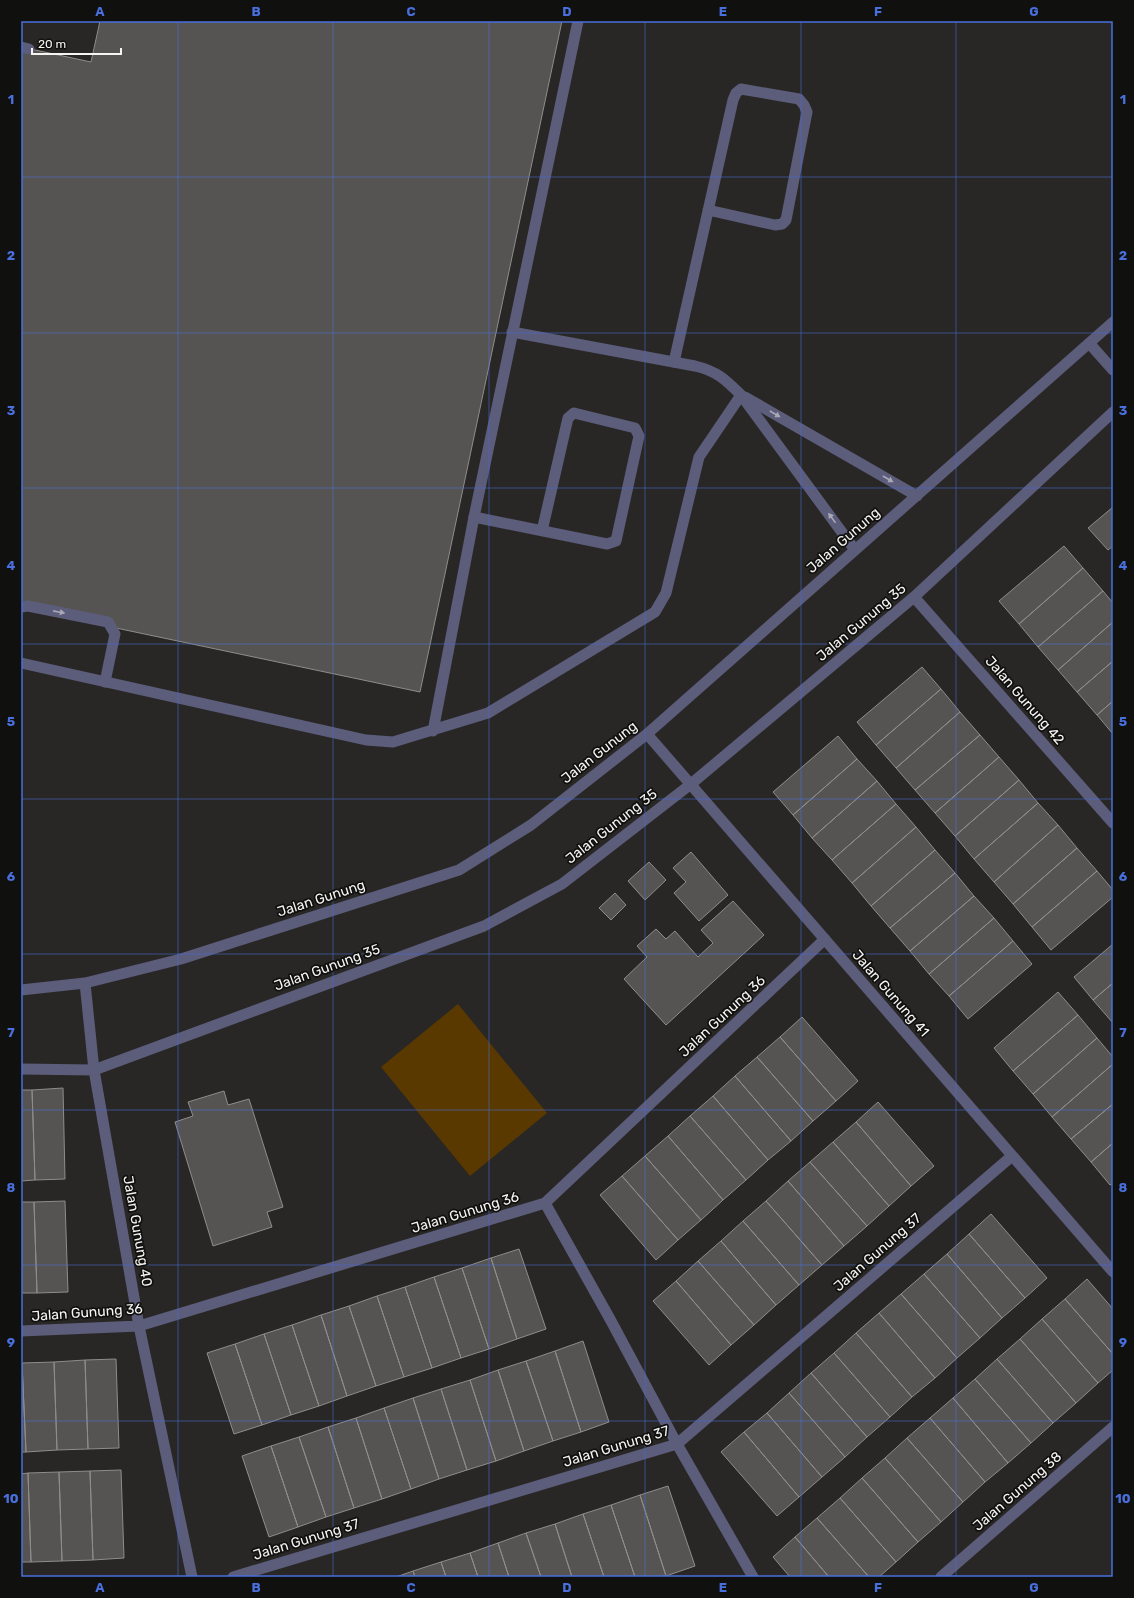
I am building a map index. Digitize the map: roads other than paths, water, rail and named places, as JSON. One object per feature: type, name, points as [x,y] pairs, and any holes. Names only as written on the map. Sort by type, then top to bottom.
[{"type":"street","points":[[433,731],[474,517],[578,21]]},
{"type":"street","points":[[674,362],[708,210],[733,100],[736,93],[741,89],[800,100],[807,112],[786,220],[782,224],[775,225],[708,210]]},
{"type":"street","name":"Jalan Gunung","points":[[21,990],[85,983],[181,959],[459,870],[531,825],[647,734],[1113,322]]},
{"type":"street","points":[[512,332],[674,362],[710,370],[725,378],[741,395],[855,550]]},
{"type":"street","points":[[1089,343],[1113,370]]},
{"type":"street","points":[[741,395],[917,496]]},
{"type":"street","points":[[21,663],[366,740],[393,742],[488,713],[655,612],[666,593],[699,457],[741,395]]},
{"type":"street","name":"Jalan Gunung 35","points":[[21,1069],[94,1070],[484,926],[562,884],[691,784],[914,597],[1113,412]]},
{"type":"street","points":[[474,517],[542,531],[608,544],[616,541],[639,436],[635,428],[574,413],[568,418],[542,531]]},
{"type":"street","name":"Jalan Gunung 42","points":[[914,597],[1113,822]]},
{"type":"street","points":[[21,607],[28,606],[108,622],[115,634],[105,682]]},
{"type":"street","name":"Jalan Gunung 41","points":[[647,734],[1113,1272]]},
{"type":"street","name":"Jalan Gunung 36","points":[[21,1331],[139,1326],[545,1204],[825,939]]},
{"type":"street","name":"Jalan Gunung 40","points":[[85,983],[94,1070],[139,1326],[192,1577]]},
{"type":"street","name":"Jalan Gunung 37","points":[[233,1577],[677,1444],[1012,1156]]},
{"type":"street","points":[[545,1204],[610,1319],[677,1444],[753,1577]]},
{"type":"street","name":"Jalan Gunung 38","points":[[941,1577],[1113,1427]]}]
